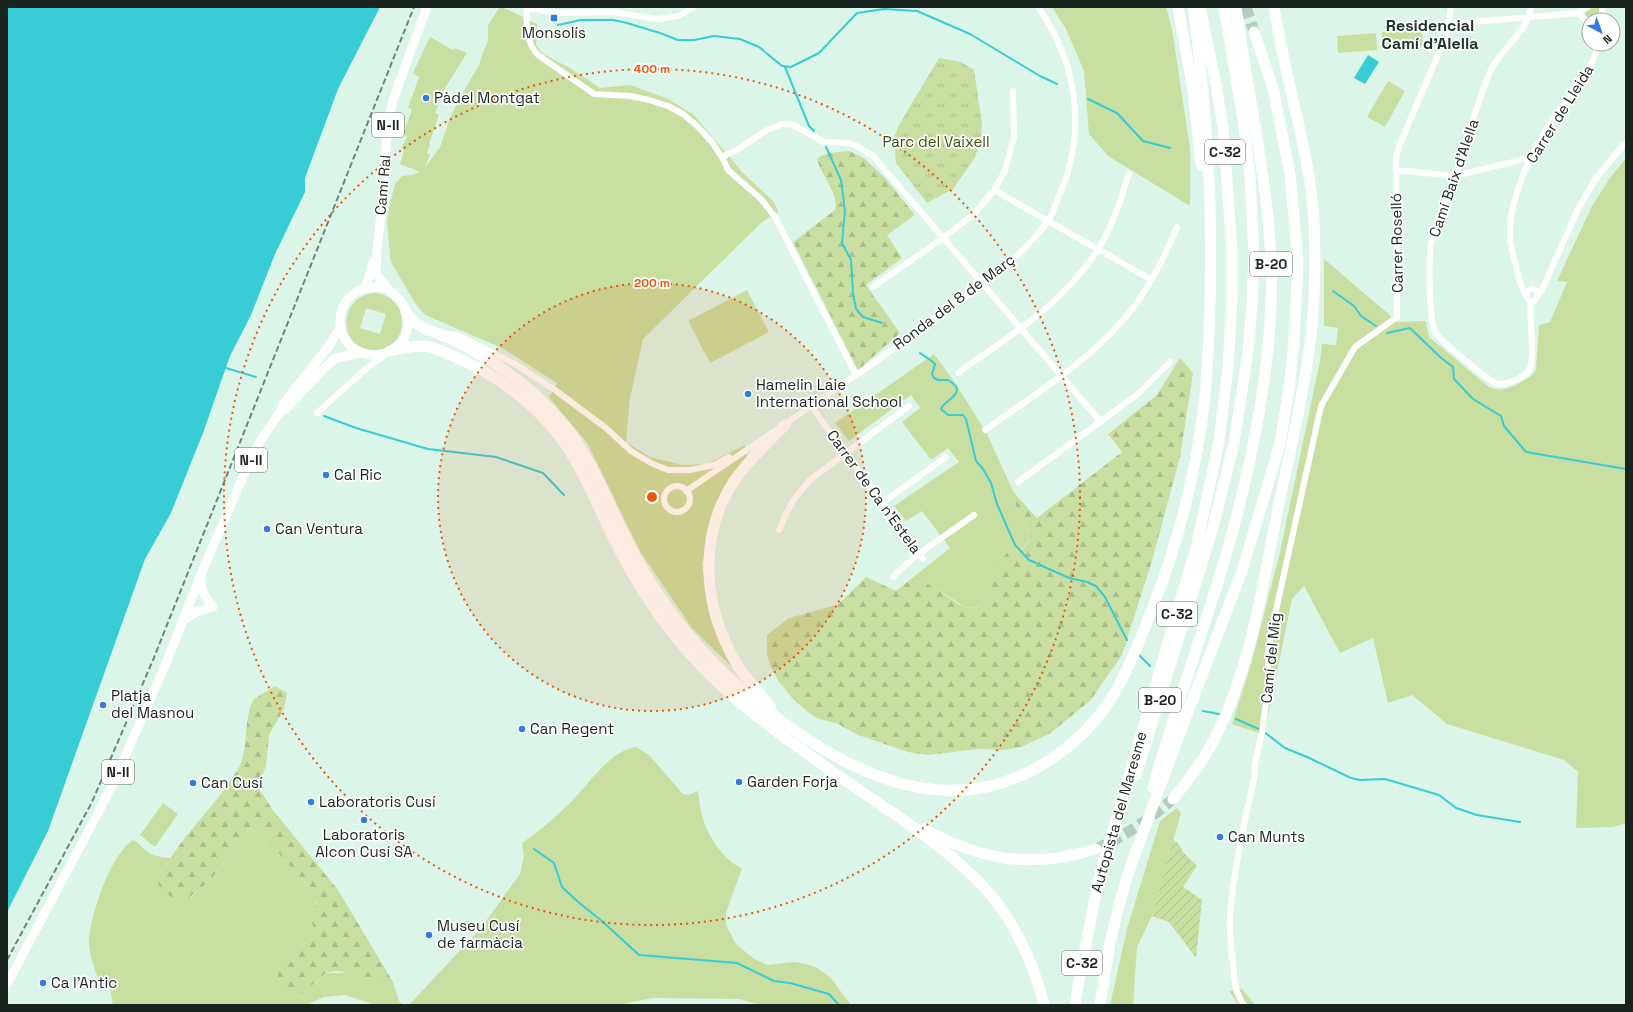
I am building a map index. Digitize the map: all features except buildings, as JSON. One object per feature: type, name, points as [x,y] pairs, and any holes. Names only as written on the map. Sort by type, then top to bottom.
[{"type":"highway","points":[[1178,7],[1193,90],[1211,262]]},
{"type":"highway","points":[[406,312],[419,325],[459,342],[495,364],[534,394],[556,416],[575,439],[587,458],[641,568],[674,617],[716,665],[756,701],[787,724],[845,761],[880,777],[926,790],[956,791],[981,788],[1008,781],[1031,771],[1064,750],[1085,731],[1113,696],[1132,660],[1159,592],[1177,538],[1192,476],[1205,398],[1211,262],[1210,208],[1205,116],[1201,66],[1193,7]]},
{"type":"highway","name":"Autopista del Maresme","points":[[1076,1005],[1080,974],[1099,878],[1197,544],[1219,441],[1228,368],[1232,299],[1232,249],[1223,128],[1216,84],[1200,7]]},
{"type":"highway","name":"B-20","points":[[1091,922],[1104,884],[1120,824],[1212,531],[1234,443],[1248,351],[1254,257],[1250,177],[1243,120],[1224,7]]},
{"type":"highway","name":"B-20","points":[[1132,862],[1161,756],[1213,599],[1236,520],[1253,445],[1265,382],[1271,306],[1269,214],[1263,167],[1236,7]]},
{"type":"highway","points":[[1267,7],[1285,64]]},
{"type":"highway","points":[[1172,799],[1191,777],[1209,749],[1222,724],[1241,673],[1252,631],[1303,389],[1308,358],[1314,306],[1314,220],[1306,154],[1285,64],[1274,7]]},
{"type":"highway","name":"Autopista del Maresme","points":[[1100,1005],[1110,943],[1120,901],[1132,862],[1242,571],[1280,443],[1290,388],[1298,261],[1290,174],[1273,88],[1254,32]]},
{"type":"highway","points":[[390,352],[416,345],[426,345],[442,350],[477,367],[497,380],[538,413],[556,431],[568,448],[583,473],[614,538],[643,592],[675,637],[713,678],[768,724],[950,855],[978,881],[1009,920],[1025,949],[1035,973],[1044,1005]]},
{"type":"highway","points":[[1274,464],[1303,389]]},
{"type":"highway","points":[[785,425],[746,466],[729,490],[715,524],[711,539],[708,565],[714,612],[724,640],[738,667],[787,724]]},
{"type":"highway","points":[[895,814],[940,838],[985,855],[1008,859],[1045,860],[1067,857],[1096,849]]},
{"type":"main road","name":"Camí Ral","points":[[377,250],[384,186],[387,129],[393,100],[427,7]]},
{"type":"main road","name":"N-II","points":[[362,353],[348,344],[340,328],[340,315],[345,303],[354,293],[366,287],[377,250]]},
{"type":"main road","name":"N-II","points":[[377,250],[376,274],[402,303],[406,312]]},
{"type":"main road","points":[[366,287],[377,286],[388,289]]},
{"type":"main road","points":[[390,352],[399,345],[406,335],[408,323],[406,312]]},
{"type":"main road","name":"N-II","points":[[7,984],[98,813],[151,700],[201,574],[259,443],[280,412],[283,404],[329,346],[340,328]]},
{"type":"main road","name":"N-II","points":[[280,412],[287,408],[323,369],[336,358],[362,353],[374,355],[390,352]]},
{"type":"main road","points":[[184,620],[197,611],[213,607],[204,595],[200,584],[201,574]]},
{"type":"street","points":[[694,7],[678,16],[658,19],[612,12],[559,13],[526,7],[529,42],[533,50],[538,55],[594,94],[631,96],[649,100],[668,106],[683,114],[696,125],[711,141],[722,157],[728,170],[762,200],[775,217],[856,375]]},
{"type":"street","name":"Ronda del 8 de Març","points":[[686,491],[750,446],[785,425],[982,284],[1010,262],[1032,241],[1048,220],[1066,181],[1072,160],[1075,108],[1069,73],[1060,46],[1048,22],[1038,7]]},
{"type":"street","name":"Carrer Roselló","points":[[1397,317],[1396,158],[1399,146],[1442,47],[1449,24],[1451,7]]},
{"type":"street","name":"Camí Baix d'Alella","points":[[1531,7],[1529,17],[1516,38],[1500,56],[1492,69],[1432,240],[1430,277],[1431,305],[1436,333],[1497,384],[1509,382],[1527,374],[1531,366],[1532,338],[1529,313],[1531,301]]},
{"type":"street","points":[[1449,24],[1578,14],[1588,7]]},
{"type":"street","name":"Carrer de Lleida","points":[[1526,295],[1522,290],[1513,256],[1510,234],[1514,205],[1530,158],[1556,115],[1586,75],[1596,52]]},
{"type":"street","points":[[872,287],[943,238],[974,214],[994,190],[1005,171],[1014,137],[1013,91]]},
{"type":"street","points":[[722,157],[740,148],[765,131],[782,124],[791,124],[824,142],[849,143],[862,149],[878,160],[1101,422]]},
{"type":"street","points":[[1547,276],[1532,290],[1527,292],[1526,295],[1528,300],[1535,300],[1542,290],[1579,206],[1596,178],[1626,142]]},
{"type":"street","points":[[1396,170],[1455,176],[1530,158]]},
{"type":"street","points":[[958,373],[1050,305],[1077,277],[1098,249],[1114,218],[1129,173]]},
{"type":"street","points":[[994,190],[1152,280]]},
{"type":"street","points":[[985,430],[1061,376],[1086,356],[1114,329],[1135,305],[1152,280],[1166,255],[1177,226]]},
{"type":"street","name":"Carrer de Lleida","points":[[1519,277],[1532,290]]},
{"type":"street","points":[[1532,290],[1537,293],[1537,296]]},
{"type":"street","name":"Camí del Mig","points":[[1244,1005],[1235,985],[1231,953],[1230,920],[1234,882],[1262,732],[1268,687],[1268,653],[1271,633],[1303,480],[1320,406],[1355,347],[1397,317]]},
{"type":"street","points":[[436,332],[459,336],[515,364],[555,390],[606,428],[631,451],[651,463],[668,470],[690,470],[714,465],[750,446]]},
{"type":"street","points":[[317,412],[368,367],[390,352]]},
{"type":"street","points":[[368,367],[374,355]]},
{"type":"street","points":[[1018,482],[1138,394],[1170,362]]},
{"type":"street","name":"Carrer de Ca n'Estela","points":[[812,406],[921,557]]},
{"type":"street","points":[[779,530],[786,512],[810,480],[845,452],[909,406]]},
{"type":"street","points":[[882,503],[946,457]]},
{"type":"street","points":[[679,487],[686,491],[689,502],[686,508],[679,512],[675,512],[668,508],[664,501],[668,490],[679,487]]},
{"type":"street","points":[[893,577],[902,568],[921,557],[974,515]]},
{"type":"green space","points":[[500,7],[537,24],[536,45],[543,54],[570,68],[600,88],[630,85],[666,98],[693,114],[742,172],[774,202],[778,212],[762,222],[643,339],[630,398],[626,442],[650,457],[682,465],[707,464],[745,445],[747,457],[717,506],[702,564],[711,619],[731,666],[692,628],[640,551],[588,444],[549,397],[557,383],[502,348],[425,315],[415,303],[391,262],[387,221],[395,184],[402,176],[420,172],[400,164],[404,151],[402,147],[407,137],[403,134],[412,110],[408,108],[419,77],[413,73],[430,37],[453,50],[455,48],[467,53],[445,88],[435,113],[439,115],[429,144],[427,153],[430,155],[424,169],[440,147],[450,118],[479,65],[488,41],[488,25]]},
{"type":"green space","points":[[1052,7],[1166,7],[1172,29],[1190,148],[1190,206],[1108,156],[1089,134],[1084,71],[1066,29]]},
{"type":"green space","points":[[1593,7],[1600,8],[1599,12],[1585,12]]},
{"type":"green space","points":[[1422,29],[1423,46],[1383,49],[1382,32]]},
{"type":"green space","points":[[1376,33],[1377,50],[1338,53],[1337,36]]},
{"type":"green space","name":"Parc del Vaixell","points":[[939,58],[961,62],[974,70],[982,124],[981,142],[974,159],[953,189],[927,203],[896,163],[894,137],[899,125]]},
{"type":"green space","points":[[1388,81],[1405,91],[1385,127],[1367,117]]},
{"type":"green space","points":[[849,151],[864,158],[886,179],[915,215],[887,235],[902,258],[866,285],[900,333],[858,370],[793,242],[835,210],[835,198],[817,160],[820,156],[829,153]]},
{"type":"green space","points":[[1626,158],[1626,823],[1613,827],[1576,828],[1578,772],[1564,760],[1447,724],[1412,695],[1388,703],[1373,638],[1340,653],[1304,586],[1292,599],[1264,735],[1232,724],[1252,661],[1280,552],[1320,361],[1322,344],[1336,345],[1338,328],[1324,326],[1324,259],[1398,322],[1426,321],[1429,337],[1489,387],[1501,390],[1514,386],[1530,377],[1536,370],[1539,325],[1550,322],[1567,282],[1557,281],[1592,206],[1610,178]]},
{"type":"green space","points":[[747,290],[769,332],[710,363],[688,321]]},
{"type":"green space","points":[[373,293],[386,296],[395,303],[400,312],[402,322],[400,332],[395,341],[387,347],[375,350],[363,348],[354,342],[349,334],[347,324],[348,314],[353,305],[361,297]],"holes":[[[366,308],[386,314],[380,334],[360,328]]]},
{"type":"green space","points":[[934,354],[956,384],[987,434],[1014,493],[1014,500],[1028,528],[1029,534],[1028,541],[1023,548],[1017,552],[1007,553],[994,574],[986,599],[983,603],[974,608],[965,607],[932,586],[911,579],[950,548],[922,511],[906,521],[894,506],[959,462],[948,448],[931,460],[902,422],[920,408],[911,395],[849,441],[835,423]]},
{"type":"green space","points":[[1180,358],[1193,373],[1180,457],[1152,561],[1122,655],[1090,701],[1049,734],[1021,747],[1001,750],[979,749],[928,755],[908,752],[858,735],[838,724],[817,718],[793,699],[779,682],[770,665],[767,655],[767,635],[789,618],[836,605],[866,577],[896,591],[911,579],[929,585],[958,604],[973,608],[979,606],[987,597],[995,571],[1007,552],[1021,550],[1029,541],[1030,534],[1028,527],[1014,500],[1014,493],[1037,518],[1122,452],[1108,434],[1157,395]]},
{"type":"green space","points":[[275,686],[287,693],[284,709],[269,735],[266,766],[258,787],[272,809],[338,890],[393,982],[375,982],[345,972],[333,971],[327,973],[302,993],[297,995],[287,990],[280,981],[276,972],[276,967],[294,949],[308,942],[314,934],[311,912],[319,900],[319,895],[309,887],[256,828],[251,828],[247,832],[216,873],[189,898],[180,900],[170,896],[159,885],[159,875],[238,769],[244,752],[250,707],[254,699]]},
{"type":"green space","points":[[636,747],[649,755],[683,794],[688,795],[698,791],[703,820],[711,837],[728,859],[742,868],[726,913],[726,925],[736,944],[753,958],[767,965],[795,962],[817,968],[830,977],[851,1005],[760,1005],[739,999],[652,998],[619,1005],[409,1005],[481,928],[520,874],[524,856],[522,843],[535,834],[565,808],[608,761],[626,750]]},
{"type":"green space","points":[[163,803],[178,814],[155,847],[140,835]]},
{"type":"green space","points":[[1177,808],[1181,813],[1152,916],[1137,947],[1133,1005],[1110,1005],[1127,929],[1160,821]]},
{"type":"green space","points":[[251,828],[256,828],[309,887],[319,895],[319,900],[316,903],[314,934],[308,942],[299,946],[276,972],[280,981],[292,993],[302,993],[326,974],[353,973],[376,982],[393,982],[399,1001],[403,1005],[375,1005],[345,995],[324,997],[306,1005],[113,1005],[110,989],[99,983],[89,945],[92,920],[102,888],[109,872],[125,847],[133,840],[152,854],[159,857],[171,858],[161,872],[191,897],[219,870],[239,841]]},
{"type":"green space","points":[[1173,840],[1178,843],[1184,853],[1197,866],[1183,887],[1202,900],[1196,958],[1169,922],[1152,916]]},
{"type":"green space","points":[[1242,989],[1255,1005],[1239,1005],[1229,991]]},
{"type":"water","points":[[7,7],[380,7],[338,89],[305,178],[305,192],[275,254],[251,315],[230,356],[203,433],[171,513],[145,559],[48,831],[7,912]]},
{"type":"water","points":[[1368,55],[1379,62],[1365,84],[1354,78]]},
{"type":"waterway","points":[[558,25],[581,20],[613,20],[660,33],[678,40],[694,40],[714,36],[740,39],[759,47],[782,66],[791,67],[819,53],[857,13],[884,9],[917,11],[970,34],[1040,76],[1057,84]]},
{"type":"waterway","points":[[785,67],[809,126],[814,131]]},
{"type":"waterway","points":[[1088,99],[1117,113],[1143,141],[1170,148]]},
{"type":"waterway","points":[[826,147],[841,180],[845,211],[842,243],[851,260],[853,294],[856,309],[863,317],[882,323]]},
{"type":"waterway","points":[[1333,291],[1354,306],[1361,316],[1376,326]]},
{"type":"waterway","points":[[1387,333],[1410,328],[1440,357],[1453,367],[1454,379],[1473,399],[1501,416],[1504,426],[1526,452],[1626,469]]},
{"type":"waterway","points":[[920,353],[935,364],[932,374],[934,378],[938,380],[948,380],[957,389],[954,396],[943,405],[941,409],[948,415],[963,415],[966,419],[976,461],[983,469],[991,483],[997,504],[1015,545],[1029,560],[1069,578],[1087,582],[1096,586],[1105,597],[1127,640]]},
{"type":"waterway","points":[[226,368],[256,377]]},
{"type":"waterway","points":[[324,416],[356,428],[428,449],[496,457],[543,473],[564,495]]},
{"type":"waterway","points":[[1139,655],[1150,666]]},
{"type":"waterway","points":[[1203,711],[1219,714]]},
{"type":"waterway","points":[[1236,719],[1261,730]]},
{"type":"waterway","points":[[1264,732],[1285,748],[1351,778],[1360,780],[1385,779],[1439,795],[1456,808],[1477,815],[1520,822]]},
{"type":"waterway","points":[[534,849],[554,863],[562,887],[639,955],[737,963],[774,981],[790,983],[829,994],[839,1005]]},
{"type":"tunnel","points":[[1246,7],[1254,32]]},
{"type":"tunnel","points":[[1096,849],[1136,827],[1173,799]]},
{"type":"railway","points":[[7,960],[92,802],[153,660],[414,7]]},
{"type":"place","name":"Monsolís","points":[[554,18]]},
{"type":"place","name":"Pàdel Montgat","points":[[426,98]]},
{"type":"place","name":"Hamelin Laie International School","points":[[748,394]]},
{"type":"place","name":"Cal Ric","points":[[326,475]]},
{"type":"place","name":"Can Ventura","points":[[267,529]]},
{"type":"place","name":"Platja del Masnou","points":[[103,705]]},
{"type":"place","name":"Can Regent","points":[[522,729]]},
{"type":"place","name":"Garden Forja","points":[[739,782]]},
{"type":"place","name":"Can Cusí","points":[[193,783]]},
{"type":"place","name":"Laboratoris Cusí","points":[[311,802]]},
{"type":"place","name":"Laboratoris Alcon Cusí SA","points":[[364,820]]},
{"type":"place","name":"Can Munts","points":[[1220,837]]},
{"type":"place","name":"Museu Cusí de farmàcia","points":[[429,935]]},
{"type":"place","name":"Ca l'Antic","points":[[43,983]]},
{"type":"district","name":"Residencial Camí d'Alella","points":[[1430,34]]}]
